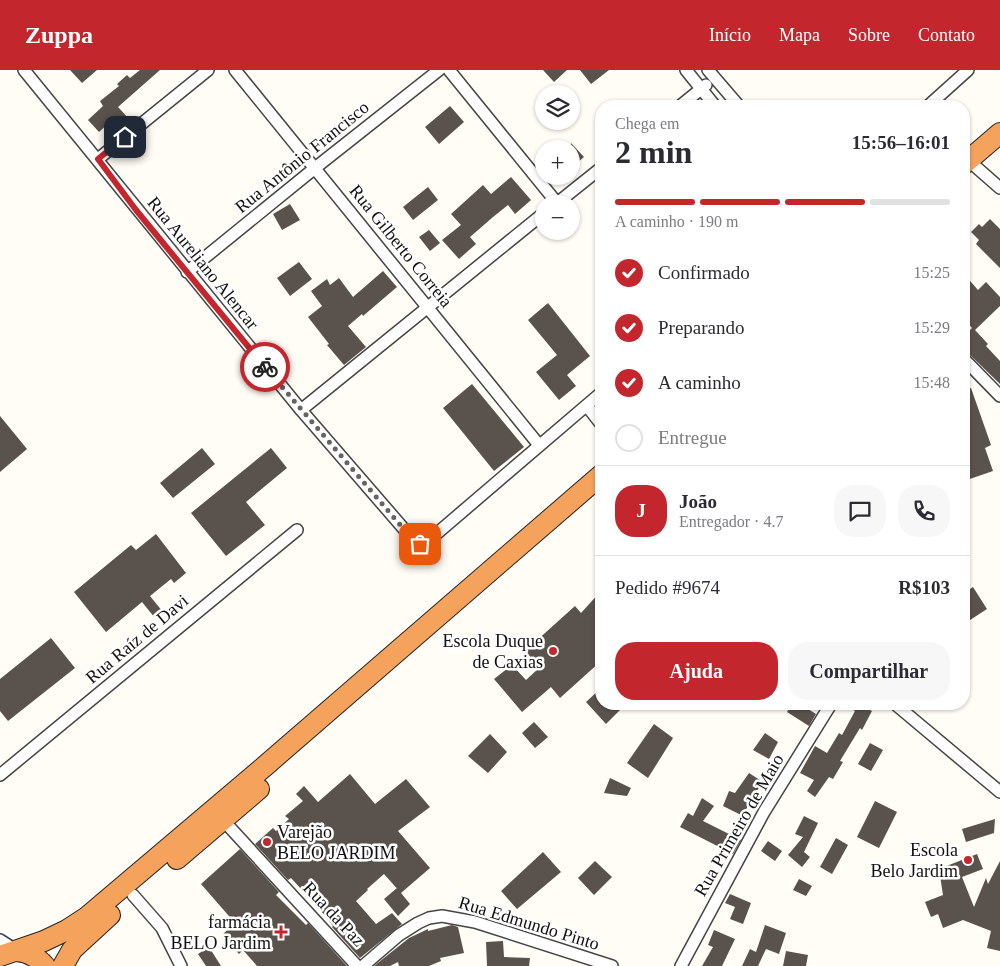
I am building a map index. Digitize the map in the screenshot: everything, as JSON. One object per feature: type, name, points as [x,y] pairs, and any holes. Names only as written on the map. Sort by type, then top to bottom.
[{"type":"highway","points":[[970,168],[1000,133]]},
{"type":"highway","points":[[970,169],[1000,148]]},
{"type":"highway","points":[[9,954],[67,930],[87,917],[595,480]]},
{"type":"highway","points":[[63,966],[72,950],[90,932],[223,820],[595,494]]},
{"type":"highway","points":[[9,954],[26,952],[33,955],[45,966]]},
{"type":"street","name":"Rua Aureliano Alencar","points":[[24,70],[79,140],[98,159],[187,272],[301,410],[414,541],[420,544],[428,541],[539,445]]},
{"type":"street","points":[[98,159],[208,70]]},
{"type":"street","name":"Rua Gilberto Correia","points":[[236,70],[539,445]]},
{"type":"street","name":"Rua Antônio Francisco","points":[[187,272],[439,70]]},
{"type":"street","points":[[449,70],[550,195]]},
{"type":"street","points":[[686,70],[710,100]]},
{"type":"street","points":[[935,100],[968,70]]},
{"type":"street","points":[[687,100],[701,89],[712,74],[734,100]]},
{"type":"street","points":[[970,171],[1000,188]]},
{"type":"street","points":[[566,195],[595,173]]},
{"type":"street","points":[[301,410],[535,220]]},
{"type":"street","points":[[970,365],[1000,396]]},
{"type":"street","points":[[539,445],[595,399]]},
{"type":"street","points":[[587,406],[595,416]]},
{"type":"street","name":"Rua Raíz de Davi","points":[[0,775],[297,530]]},
{"type":"street","name":"Rua Primeiro de Maio","points":[[681,966],[764,812],[827,710]]},
{"type":"street","points":[[902,710],[1000,792]]},
{"type":"street","name":"Rua da Paz","points":[[223,820],[357,966]]},
{"type":"street","points":[[133,895],[162,928],[181,966]]},
{"type":"street","name":"Rua Edmundo Pinto","points":[[363,966],[418,923],[429,918],[442,916],[475,922],[612,966]]},
{"type":"street","points":[[0,940],[9,954]]},
{"type":"building","points":[[70,70],[97,70],[82,83]]},
{"type":"building","points":[[140,70],[160,70],[118,107],[130,120],[118,130],[110,122],[99,132],[88,120],[103,106],[100,101],[119,86],[117,84],[127,75],[130,78]]},
{"type":"building","points":[[543,70],[567,70],[554,82]]},
{"type":"building","points":[[580,70],[609,70],[591,84]]},
{"type":"building","points":[[450,106],[464,122],[439,144],[425,127]]},
{"type":"building","points":[[511,177],[531,200],[515,214],[508,205],[493,217],[470,237],[476,244],[459,259],[442,240],[461,225],[451,214],[483,185],[491,194]]},
{"type":"building","points":[[428,187],[438,200],[413,220],[403,207]]},
{"type":"building","points":[[290,204],[300,220],[282,230],[273,214]]},
{"type":"building","points":[[990,219],[1000,229],[1000,268],[976,244],[979,240],[971,232],[979,224],[982,227]]},
{"type":"building","points":[[429,230],[440,243],[430,251],[419,237]]},
{"type":"building","points":[[299,262],[312,279],[290,296],[277,278]]},
{"type":"building","points":[[383,271],[397,287],[363,316],[362,314],[348,326],[366,347],[344,365],[327,345],[329,344],[308,317],[322,306],[311,291],[327,279],[330,285],[339,278],[353,297]]},
{"type":"building","points":[[970,281],[978,290],[986,282],[1000,297],[1000,306],[975,330],[1000,361],[1000,384],[970,355],[970,330],[972,328],[970,326]]},
{"type":"building","points":[[548,303],[590,356],[567,375],[576,386],[559,400],[536,372],[557,355],[528,320]]},
{"type":"building","points":[[472,384],[524,447],[494,471],[443,408]]},
{"type":"building","points":[[970,388],[991,445],[985,448],[993,471],[970,479]]},
{"type":"building","points":[[0,416],[27,449],[0,472]]},
{"type":"building","points":[[202,448],[215,464],[173,498],[160,483]]},
{"type":"building","points":[[271,448],[287,468],[246,502],[265,525],[226,556],[191,513]]},
{"type":"building","points":[[156,534],[186,573],[174,583],[171,579],[150,596],[163,612],[155,618],[142,602],[106,632],[74,592],[131,545],[136,550]]},
{"type":"building","points":[[973,587],[987,609],[970,620],[970,589]]},
{"type":"building","points":[[595,598],[595,666],[560,698],[551,687],[522,712],[494,679],[512,665],[526,680],[540,667],[525,651],[575,606],[581,613]]},
{"type":"building","points":[[51,638],[75,668],[8,721],[0,711],[0,679]]},
{"type":"building","points":[[595,694],[595,710],[620,710],[606,724],[586,702]]},
{"type":"building","points":[[788,710],[810,710],[816,714],[809,726],[787,712]]},
{"type":"building","points":[[853,710],[872,711],[862,730],[860,728],[840,761],[843,762],[833,779],[829,777],[815,797],[807,791],[814,780],[800,773],[815,746],[827,753],[839,733],[842,735],[855,711]]},
{"type":"building","points":[[534,722],[548,737],[535,748],[522,733]]},
{"type":"building","points":[[654,724],[673,738],[648,778],[627,763]]},
{"type":"building","points":[[765,733],[778,742],[769,759],[753,750]]},
{"type":"building","points":[[490,734],[507,752],[488,773],[468,756]]},
{"type":"building","points":[[870,743],[883,750],[871,771],[858,764]]},
{"type":"building","points":[[749,773],[763,782],[750,801],[743,816],[723,806],[729,791],[735,793]]},
{"type":"building","points":[[350,774],[375,804],[406,779],[430,807],[398,831],[430,868],[401,893],[384,874],[356,901],[376,924],[392,913],[402,924],[360,958],[291,878],[288,880],[255,844],[273,828],[276,831],[289,819],[285,816],[303,801],[296,794],[304,786],[318,802]]},
{"type":"building","points":[[610,778],[631,788],[627,796],[604,793]]},
{"type":"building","points":[[702,798],[714,806],[703,821],[741,840],[733,854],[680,827],[688,813],[693,816]]},
{"type":"building","points":[[875,801],[897,812],[879,848],[857,837]]},
{"type":"building","points":[[804,816],[818,823],[804,852],[810,857],[802,867],[788,855],[803,837],[795,834]]},
{"type":"building","points":[[995,819],[994,833],[966,842],[962,829]]},
{"type":"building","points":[[836,838],[848,845],[832,874],[820,867]]},
{"type":"building","points":[[768,841],[782,851],[775,861],[761,851]]},
{"type":"building","points":[[240,849],[279,892],[276,895],[306,925],[308,923],[347,966],[257,966],[243,950],[239,954],[222,935],[235,923],[201,884]]},
{"type":"building","points":[[543,852],[561,872],[517,909],[501,891]]},
{"type":"building","points":[[977,854],[983,869],[962,877],[974,907],[986,878],[988,884],[1000,861],[1000,951],[987,948],[991,931],[963,920],[943,928],[938,914],[931,917],[925,902],[943,895],[939,869]]},
{"type":"building","points":[[595,861],[612,877],[594,895],[578,878]]},
{"type":"building","points":[[799,879],[812,886],[806,896],[793,890]]},
{"type":"building","points":[[397,888],[410,904],[398,916],[384,899]]},
{"type":"building","points":[[730,894],[751,903],[743,924],[730,919],[735,907],[725,903]]},
{"type":"building","points":[[452,925],[458,927],[464,953],[440,958],[441,961],[429,966],[399,966],[398,962],[390,966],[374,966],[409,938],[428,929],[428,931]]},
{"type":"building","points":[[765,925],[786,933],[779,954],[766,949],[758,966],[742,966],[750,949],[756,952]]},
{"type":"building","points":[[714,930],[735,939],[722,966],[702,966],[713,947],[708,945]]},
{"type":"building","points":[[503,941],[504,957],[530,958],[529,966],[487,966],[486,942]]},
{"type":"building","points":[[209,947],[221,966],[206,966],[198,954]]},
{"type":"building","points":[[786,951],[808,955],[806,966],[783,966]]},
{"type":"way so far","points":[[265,367],[414,541],[420,544]]},
{"type":"place","name":"Escola Duque de Caxias","points":[[553,651]]},
{"type":"place","name":"Varejão BELO JARDIM","points":[[267,842]]},
{"type":"place","name":"Escola Belo Jardim","points":[[968,860]]},
{"type":"place","name":"farmácia BELO Jardim","points":[[281,932]]},
{"type":"route","points":[[125,137],[98,159],[136,210],[265,367]]}]
